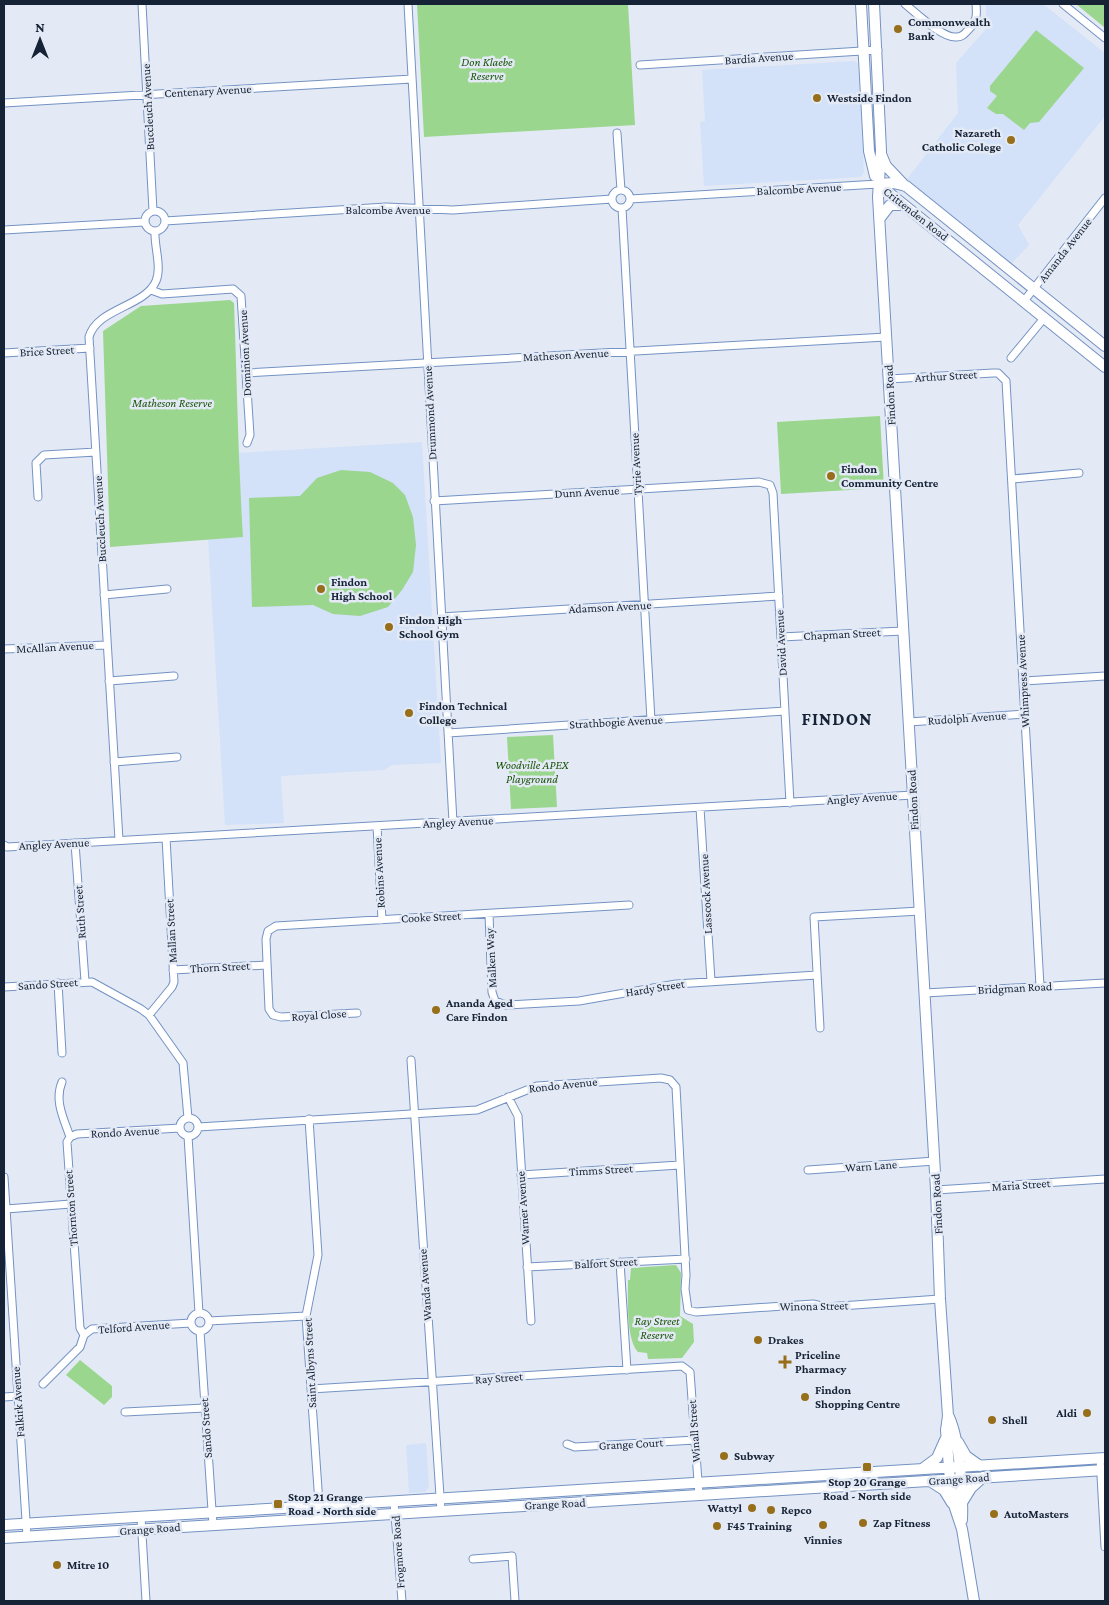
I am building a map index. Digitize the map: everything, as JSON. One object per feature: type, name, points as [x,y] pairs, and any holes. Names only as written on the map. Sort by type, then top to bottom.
[{"type":"main road","name":"Findon Road","points":[[861,4],[869,152],[878,184]]},
{"type":"main road","name":"Findon Road","points":[[874,4],[878,50],[878,102],[881,152],[878,184],[936,1190],[940,1299],[948,1416],[955,1480],[974,1601]]},
{"type":"main road","points":[[866,94],[878,102]]},
{"type":"main road","points":[[881,152],[886,166],[906,186]]},
{"type":"main road","name":"Crittenden Road","points":[[878,184],[893,183],[906,186],[1105,346]]},
{"type":"main road","name":"Crittenden Road","points":[[878,184],[1105,367]]},
{"type":"main road","points":[[880,218],[890,206],[903,205]]},
{"type":"main road","points":[[920,1470],[937,1458],[951,1435],[966,1456],[980,1466]]},
{"type":"main road","name":"Grange Road","points":[[4,1525],[1103,1458]]},
{"type":"main road","name":"Grange Road","points":[[4,1538],[1103,1470]]},
{"type":"main road","points":[[930,1481],[944,1490],[958,1503],[984,1477]]},
{"type":"main road","points":[[788,1478],[792,1490]]},
{"type":"main road","points":[[780,1490],[788,1478]]},
{"type":"street","name":"Buccleuch Avenue","points":[[142,4],[153,211]]},
{"type":"street","name":"Drummond Avenue","points":[[408,4],[453,822]]},
{"type":"street","points":[[905,4],[941,32],[950,37],[957,38],[962,36],[975,22],[976,4]]},
{"type":"street","points":[[1063,4],[1105,38]]},
{"type":"street","name":"Bardia Avenue","points":[[640,65],[878,50]]},
{"type":"street","name":"Centenary Avenue","points":[[4,103],[412,78]]},
{"type":"street","points":[[617,133],[621,190]]},
{"type":"street","name":"Balcombe Avenue","points":[[630,199],[878,184]]},
{"type":"street","points":[[621,190],[628,194],[630,199],[628,204],[622,208],[614,204],[612,199],[616,192],[621,190]]},
{"type":"street","name":"Amanda Avenue","points":[[1024,301],[1105,198]]},
{"type":"street","name":"Balcombe Avenue","points":[[165,221],[386,207],[453,210],[612,199]]},
{"type":"street","name":"Tyrie Avenue","points":[[622,208],[651,720]]},
{"type":"street","points":[[153,211],[160,212],[165,221],[161,229],[155,231],[149,230],[144,222],[147,213],[153,211]]},
{"type":"street","points":[[4,230],[144,222]]},
{"type":"street","points":[[151,290],[157,280],[155,231]]},
{"type":"street","name":"Buccleuch Avenue","points":[[119,840],[89,337],[96,324],[151,290]]},
{"type":"street","name":"Dominion Avenue","points":[[151,290],[162,294],[238,291],[241,296],[250,435],[247,443]]},
{"type":"street","points":[[1011,358],[1045,318]]},
{"type":"street","name":"Matheson Avenue","points":[[246,373],[886,337]]},
{"type":"street","name":"Brice Street","points":[[4,353],[90,348]]},
{"type":"street","name":"Arthur Street","points":[[889,379],[993,373],[1002,376]]},
{"type":"street","name":"Whimpress Avenue","points":[[1002,376],[1006,381],[1040,986]]},
{"type":"street","points":[[38,497],[36,463],[38,458],[44,455],[96,452]]},
{"type":"street","points":[[1012,478],[1079,473]]},
{"type":"street","name":"Dunn Avenue","points":[[434,501],[759,482],[770,485]]},
{"type":"street","name":"David Avenue","points":[[770,485],[773,493],[790,802]]},
{"type":"street","points":[[104,595],[166,589]]},
{"type":"street","name":"Adamson Avenue","points":[[441,617],[779,596]]},
{"type":"street","name":"Chapman Street","points":[[781,637],[904,631]]},
{"type":"street","name":"McAllan Avenue","points":[[4,650],[106,645]]},
{"type":"street","points":[[109,681],[174,676]]},
{"type":"street","points":[[1024,682],[1105,676]]},
{"type":"street","name":"Strathbogie Avenue","points":[[448,733],[784,711]]},
{"type":"street","name":"Rudolph Avenue","points":[[909,722],[1025,714]]},
{"type":"street","points":[[114,762],[177,758]]},
{"type":"street","name":"Angley Avenue","points":[[4,845],[7,847],[913,795]]},
{"type":"street","name":"Lasscock Avenue","points":[[700,808],[711,981]]},
{"type":"street","name":"Robins Avenue","points":[[377,826],[382,920]]},
{"type":"street","name":"Mallan Street","points":[[149,1015],[172,987],[173,970],[166,838]]},
{"type":"street","name":"Ruth Street","points":[[76,843],[85,982]]},
{"type":"street","name":"Cooke Street","points":[[266,965],[266,938],[268,931],[276,926],[629,906]]},
{"type":"street","points":[[820,1028],[814,917],[920,911]]},
{"type":"street","name":"Malken Way","points":[[489,914],[492,992],[495,1001]]},
{"type":"street","name":"Thorn Street","points":[[173,970],[266,965]]},
{"type":"street","name":"Royal Close","points":[[266,965],[269,1009],[273,1015],[281,1018],[357,1013]]},
{"type":"street","name":"Hardy Street","points":[[495,1001],[506,1005],[580,1000],[676,984],[817,975]]},
{"type":"street","name":"Sando Street","points":[[4,987],[92,982],[120,996],[149,1015],[183,1062],[188,1118]]},
{"type":"street","points":[[58,983],[62,1053]]},
{"type":"street","name":"Bridgman Road","points":[[925,993],[1105,983]]},
{"type":"street","name":"Wanda Avenue","points":[[411,1060],[441,1511]]},
{"type":"street","name":"Rondo Avenue","points":[[198,1127],[476,1110],[537,1086],[661,1078],[670,1080],[676,1087],[686,1259],[685,1289],[688,1310]]},
{"type":"street","name":"Thornton Street","points":[[62,1082],[59,1090],[61,1117],[70,1136],[67,1142],[70,1204],[80,1328],[84,1335]]},
{"type":"street","name":"Warner Avenue","points":[[508,1097],[518,1116],[530,1321]]},
{"type":"street","points":[[188,1118],[195,1121],[198,1127],[195,1134],[188,1136],[182,1134],[180,1128],[182,1121],[188,1118]]},
{"type":"street","name":"Saint Albyns Street","points":[[310,1120],[318,1255],[306,1316],[320,1518]]},
{"type":"street","name":"Rondo Avenue","points":[[70,1136],[180,1128]]},
{"type":"street","points":[[188,1136],[199,1313]]},
{"type":"street","name":"Warn Lane","points":[[808,1170],[934,1161]]},
{"type":"street","name":"Timms Street","points":[[521,1175],[680,1165]]},
{"type":"street","name":"Falkirk Avenue","points":[[4,1177],[6,1269],[18,1396],[27,1536]]},
{"type":"street","name":"Maria Street","points":[[936,1190],[1105,1179]]},
{"type":"street","points":[[6,1209],[70,1204]]},
{"type":"street","name":"Balfort Street","points":[[527,1267],[686,1259]]},
{"type":"street","points":[[620,1262],[627,1370]]},
{"type":"street","name":"Winona Street","points":[[688,1310],[696,1312],[813,1304],[826,1307],[940,1299]]},
{"type":"street","points":[[199,1313],[205,1314],[209,1321],[208,1327],[200,1331],[193,1328],[191,1323],[192,1317],[199,1313]]},
{"type":"street","points":[[209,1321],[306,1316]]},
{"type":"street","name":"Telford Avenue","points":[[43,1384],[80,1347],[84,1335],[92,1329],[191,1323]]},
{"type":"street","name":"Sando Street","points":[[200,1331],[212,1525]]},
{"type":"street","name":"Ray Street","points":[[311,1389],[682,1366],[687,1368]]},
{"type":"street","name":"Winall Street","points":[[687,1368],[690,1372],[698,1495]]},
{"type":"street","points":[[4,1397],[18,1396]]},
{"type":"street","points":[[124,1412],[205,1408]]},
{"type":"street","name":"Grange Court","points":[[567,1444],[575,1447],[695,1440]]},
{"type":"street","points":[[1103,1458],[1105,1547]]},
{"type":"street","name":"Frogmore Road","points":[[394,1502],[402,1601]]},
{"type":"street","points":[[141,1517],[146,1601]]},
{"type":"street","points":[[473,1558],[512,1556],[515,1601]]},
{"type":"shaded area","name":"Nazareth Catholic Colege","points":[[986,4],[1043,4],[1105,53],[1105,116],[1018,225],[1029,245],[1010,265],[907,179],[958,113],[956,63],[986,29]]},
{"type":"shaded area","points":[[854,61],[858,64],[864,172],[861,177],[704,186],[700,122],[705,121],[702,70]]},
{"type":"shaded area","name":"Findon High School","points":[[422,442],[441,763],[392,765],[384,770],[281,776],[284,823],[225,825],[208,539],[243,537],[238,453]]},
{"type":"shaded area","points":[[426,1443],[429,1487],[425,1492],[409,1493],[406,1445]]},
{"type":"green space","name":"Don Klaebe Reserve","points":[[417,4],[628,4],[635,125],[424,137]]},
{"type":"green space","points":[[1076,4],[1105,4],[1105,26],[1104,27]]},
{"type":"green space","points":[[1036,30],[1084,68],[1039,122],[1030,123],[1024,130],[1003,114],[996,114],[987,108],[997,96],[990,91],[990,86]]},
{"type":"green space","name":"Matheson Reserve","points":[[230,300],[234,303],[243,537],[110,547],[103,331],[141,306]]},
{"type":"green space","points":[[880,416],[884,488],[781,494],[777,422]]},
{"type":"green space","points":[[341,470],[370,472],[393,483],[405,495],[413,517],[416,545],[413,572],[402,590],[388,607],[360,616],[333,614],[313,605],[252,607],[249,498],[300,496],[317,478]]},
{"type":"green space","name":"Woodville APEX Playground","points":[[553,735],[557,807],[511,809],[507,737]]},
{"type":"green space","name":"Ray Street Reserve","points":[[676,1265],[681,1273],[680,1316],[693,1324],[694,1342],[682,1358],[648,1359],[647,1353],[638,1352],[631,1338],[628,1280],[630,1280],[631,1268]]},
{"type":"green space","points":[[80,1360],[112,1386],[112,1397],[104,1405],[66,1375]]},
{"type":"place","name":"Commonwealth Bank","points":[[898,29]]},
{"type":"place","name":"Westside Findon","points":[[817,98]]},
{"type":"place","name":"Nazareth Catholic Colege","points":[[1011,140]]},
{"type":"place","name":"Findon Community Centre","points":[[831,476]]},
{"type":"place","name":"Findon High School","points":[[321,589]]},
{"type":"place","name":"Findon High School Gym","points":[[389,627]]},
{"type":"place","name":"Findon Technical College","points":[[409,713]]},
{"type":"place","name":"Ananda Aged Care Findon","points":[[436,1010]]},
{"type":"place","name":"Drakes","points":[[758,1340]]},
{"type":"place","name":"Priceline Pharmacy","points":[[785,1362]]},
{"type":"place","name":"Findon Shopping Centre","points":[[805,1397]]},
{"type":"place","name":"Aldi","points":[[1087,1413]]},
{"type":"place","name":"Shell","points":[[992,1420]]},
{"type":"place","name":"Subway","points":[[724,1456]]},
{"type":"place","name":"Stop 20 Grange Road - North side","points":[[867,1467]]},
{"type":"place","name":"Stop 21 Grange Road - North side","points":[[278,1504]]},
{"type":"place","name":"Wattyl","points":[[752,1508]]},
{"type":"place","name":"Repco","points":[[771,1510]]},
{"type":"place","name":"AutoMasters","points":[[994,1514]]},
{"type":"place","name":"Zap Fitness","points":[[863,1523]]},
{"type":"place","name":"Vinnies","points":[[823,1525]]},
{"type":"place","name":"F45 Training","points":[[717,1526]]},
{"type":"place","name":"Mitre 10","points":[[57,1565]]},
{"type":"district","name":"FINDON","points":[[837,719]]}]
